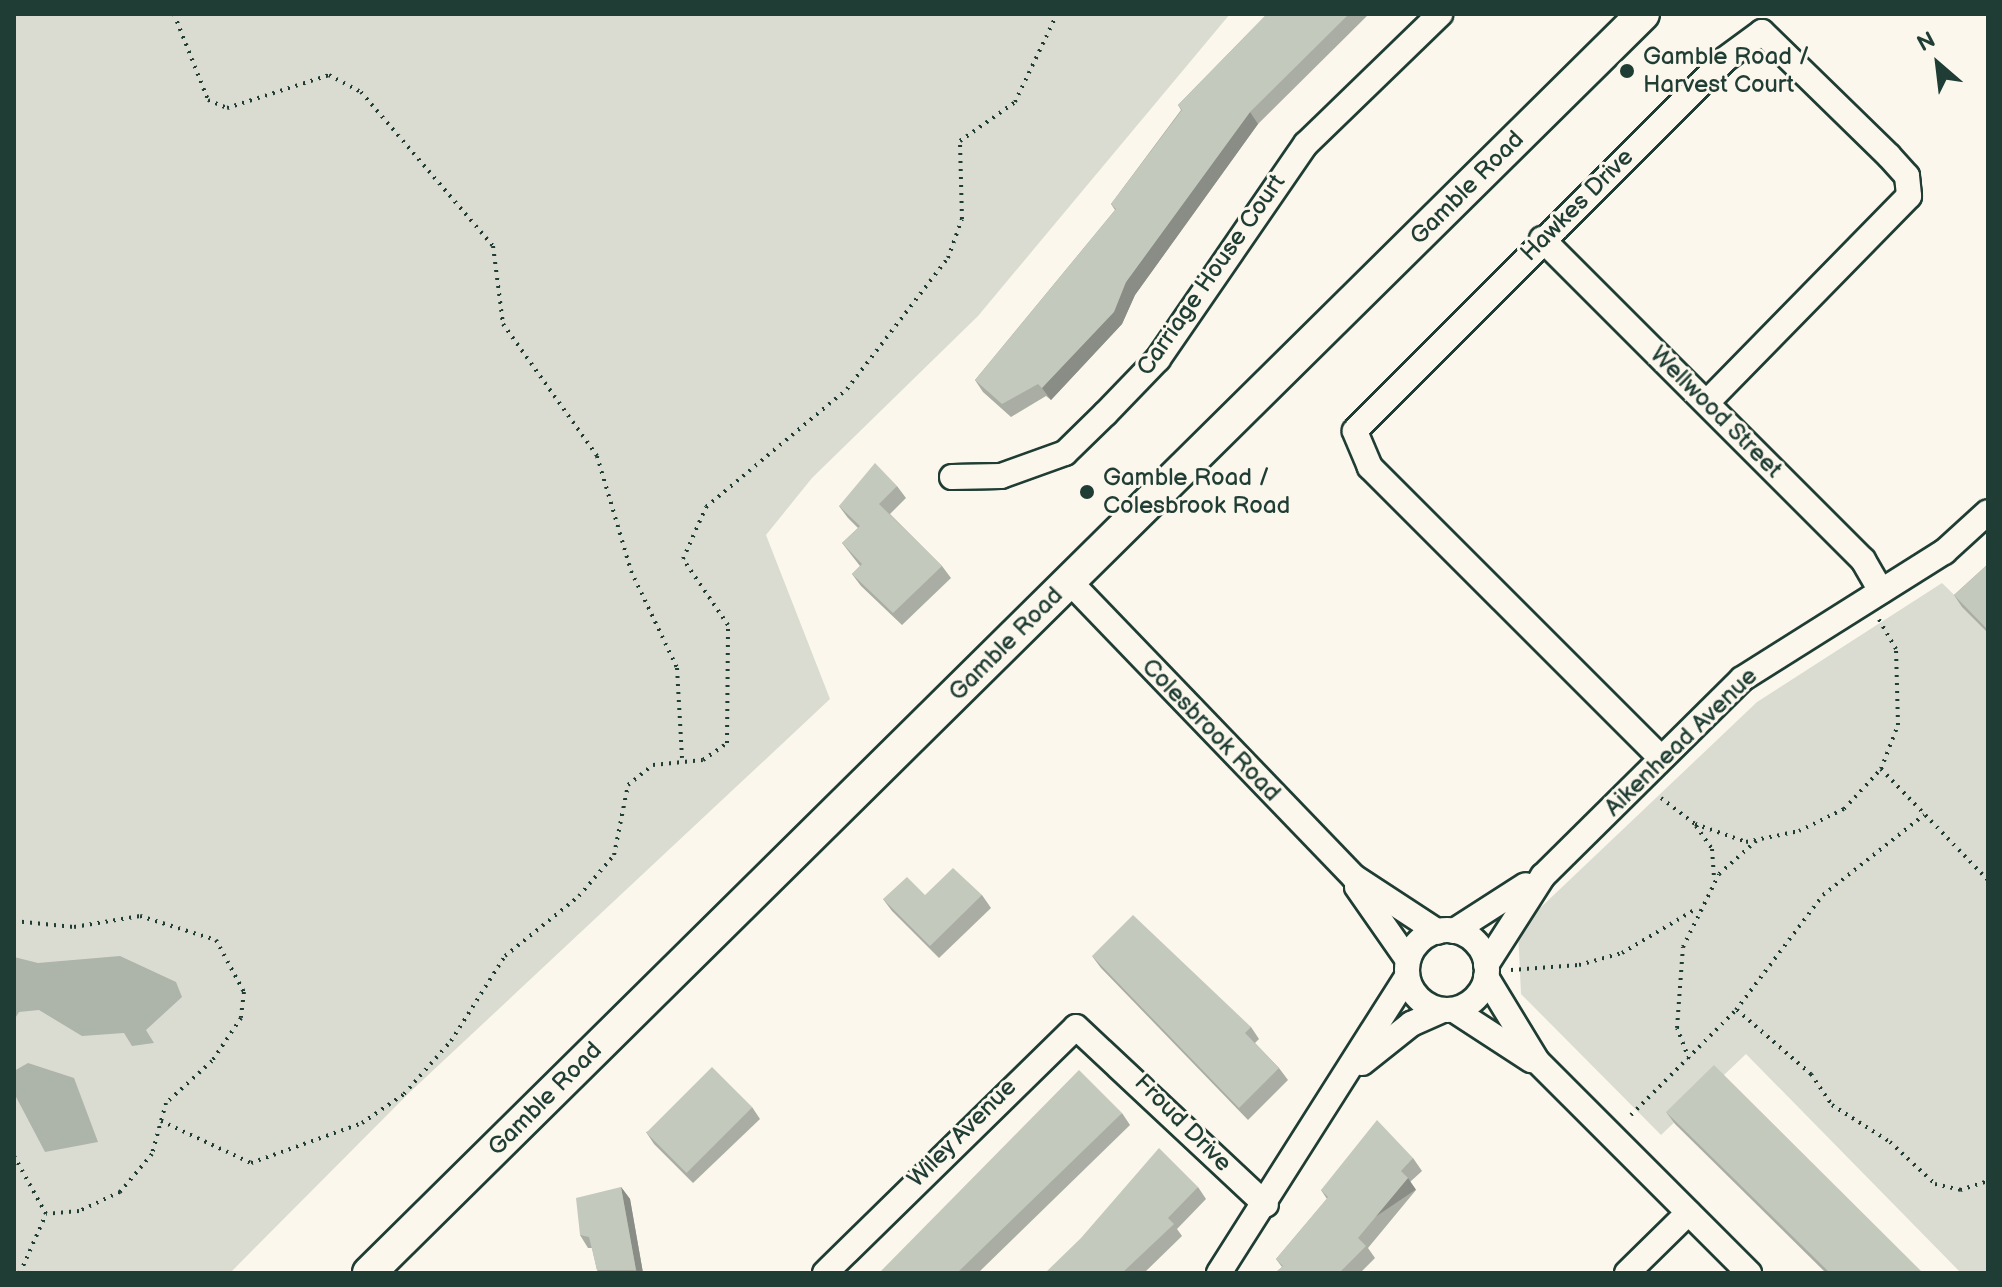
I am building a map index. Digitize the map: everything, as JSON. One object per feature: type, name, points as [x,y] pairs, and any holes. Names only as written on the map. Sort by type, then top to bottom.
[{"type":"main road","name":"Gamble Road","points":[[385,1268],[1069,581],[1643,14]]},
{"type":"street","name":"Carriage House Court","points":[[952,477],[1001,476],[1065,453],[1158,359],[1306,144],[1440,14]]},
{"type":"street","name":"Hawkes Drive","points":[[1661,758],[1359,450],[1360,418],[1749,35],[1772,38],[1907,176],[1909,196],[1707,402]]},
{"type":"street","name":"Wellwood Street","points":[[1542,239],[1863,560],[1881,591]]},
{"type":"street","name":"Aikenhead Avenue","points":[[1446,932],[1543,876],[1760,665],[1944,552],[1988,512]]},
{"type":"street","name":"Colesbrook Road","points":[[1069,581],[1354,877],[1408,968]]},
{"type":"street","name":"Aikenhead Avenue","points":[[1493,971],[1543,876]]},
{"type":"street","name":"Colesbrook Road","points":[[1354,877],[1446,932]]},
{"type":"street","points":[[1219,1273],[1266,1205],[1349,1069],[1408,968],[1418,942],[1446,932],[1477,944],[1537,1061]]},
{"type":"street","points":[[1408,968],[1418,999],[1448,1010],[1537,1061],[1749,1273]]},
{"type":"street","points":[[1349,1069],[1411,1024],[1476,997],[1493,971]]},
{"type":"street","name":"Wiley Avenue","points":[[828,1268],[1064,1033],[1076,1027],[1100,1041]]},
{"type":"street","name":"Froud Drive","points":[[1100,1041],[1266,1205]]},
{"type":"street","points":[[1627,1273],[1688,1213]]},
{"type":"path","points":[[174,14],[208,100],[227,108],[329,75],[361,92],[493,246],[503,324],[597,456],[631,571],[677,668],[682,758]]},
{"type":"path","points":[[161,1121],[251,1163],[362,1123],[394,1101],[451,1041],[505,956],[579,896],[614,855],[628,785],[653,765],[682,758],[703,760],[727,743],[728,625],[683,559],[706,507],[847,389],[948,258],[962,219],[960,141],[1015,102],[1057,14]]},
{"type":"path","points":[[1695,824],[1758,840],[1799,831],[1844,809],[1881,769],[1898,725],[1902,682],[1896,649],[1876,615]]},
{"type":"path","points":[[1881,769],[1988,880]]},
{"type":"path","points":[[1661,798],[1695,824],[1712,849],[1714,882]]},
{"type":"path","points":[[1631,1115],[1736,1010],[1823,895],[1924,815]]},
{"type":"path","points":[[1689,1059],[1677,1028],[1677,993],[1698,907],[1714,882],[1758,840]]},
{"type":"path","points":[[1493,971],[1579,965],[1622,953],[1698,907]]},
{"type":"path","points":[[14,921],[74,927],[140,916],[216,940],[244,992],[241,1018],[212,1061],[166,1103],[152,1154],[120,1192],[79,1211],[46,1214]]},
{"type":"path","points":[[1736,1010],[1811,1074],[1832,1105],[1890,1142],[1935,1184],[1960,1190],[1988,1181]]},
{"type":"path","points":[[14,1156],[46,1214]]},
{"type":"path","points":[[20,1273],[46,1214]]},
{"type":"shaded area","points":[[14,14],[1230,14],[978,316],[812,478],[766,535],[830,699],[410,1092],[230,1273],[14,1273]]},
{"type":"shaded area","points":[[1942,583],[1988,628],[1988,1273],[1961,1273],[1746,1054],[1661,1135],[1521,994],[1518,929],[1757,702]]},
{"type":"shaded area","points":[[120,956],[176,982],[182,997],[146,1030],[154,1043],[132,1046],[124,1033],[82,1036],[39,1010],[19,1012],[14,1020],[14,957],[38,963]]},
{"type":"shaded area","points":[[28,1063],[74,1078],[98,1142],[45,1152],[14,1093],[14,1071]]},
{"type":"building","points":[[1267,14],[1349,14],[1250,112],[1126,282],[1114,312],[1042,388],[1038,384],[1002,404],[975,380],[1116,209],[1111,204],[1182,110],[1178,105]]},
{"type":"building","points":[[875,463],[897,486],[879,504],[942,566],[893,613],[852,574],[862,564],[842,543],[860,526],[839,506]]},
{"type":"building","points":[[1988,564],[1988,630],[1954,595]]},
{"type":"building","points":[[953,868],[982,895],[930,946],[883,899],[907,877],[925,895]]},
{"type":"building","points":[[1133,915],[1251,1027],[1245,1033],[1279,1068],[1239,1108],[1092,956]]},
{"type":"building","points":[[1714,1065],[1923,1273],[1830,1273],[1666,1112]]},
{"type":"building","points":[[712,1067],[752,1107],[687,1173],[646,1133]]},
{"type":"building","points":[[1079,1070],[1122,1113],[957,1273],[879,1273]]},
{"type":"building","points":[[1377,1120],[1413,1158],[1401,1171],[1408,1178],[1358,1238],[1366,1246],[1339,1273],[1275,1273],[1283,1266],[1276,1259],[1328,1197],[1321,1190]]},
{"type":"building","points":[[1159,1148],[1198,1187],[1168,1218],[1174,1224],[1122,1273],[1045,1273],[1081,1238]]},
{"type":"building","points":[[621,1187],[636,1270],[597,1270],[589,1237],[580,1235],[576,1198]]},
{"type":"place","name":"Gamble Road / Harvest Court","points":[[1627,71]]},
{"type":"place","name":"Gamble Road / Colesbrook Road","points":[[1087,492]]}]
